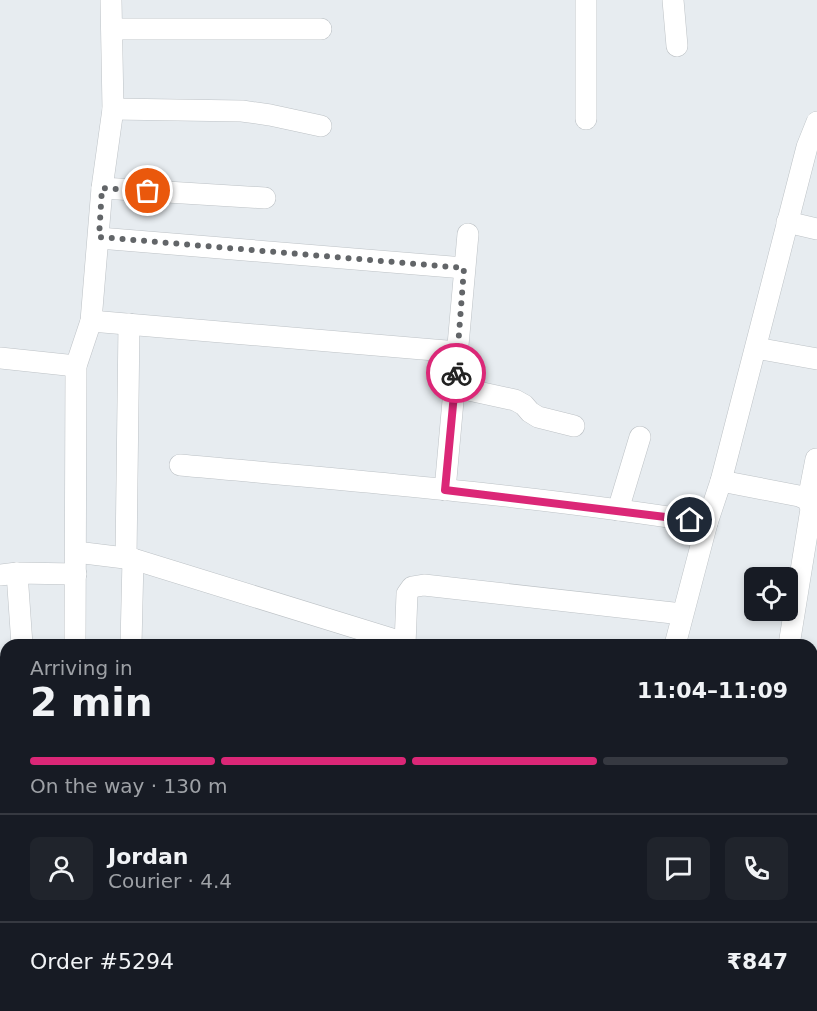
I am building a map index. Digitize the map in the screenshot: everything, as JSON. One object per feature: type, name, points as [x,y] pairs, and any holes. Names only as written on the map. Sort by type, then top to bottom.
[{"type":"street","points":[[75,639],[76,366],[91,321],[102,188],[113,109],[111,0]]},
{"type":"street","points":[[586,0],[586,119]]},
{"type":"street","points":[[673,0],[677,46]]},
{"type":"street","points":[[112,29],[321,29]]},
{"type":"street","points":[[113,109],[242,111],[321,126]]},
{"type":"street","points":[[676,639],[707,523],[721,481],[807,147],[817,122]]},
{"type":"street","points":[[102,188],[265,198]]},
{"type":"street","points":[[787,222],[817,229]]},
{"type":"street","points":[[445,490],[468,234]]},
{"type":"street","points":[[99,237],[464,268]]},
{"type":"street","points":[[91,321],[458,352]]},
{"type":"street","points":[[129,324],[131,639]]},
{"type":"street","points":[[756,348],[817,359]]},
{"type":"street","points":[[0,358],[76,366]]},
{"type":"street","points":[[455,387],[515,400],[538,417],[574,426]]},
{"type":"street","points":[[618,510],[640,437]]},
{"type":"street","points":[[790,639],[811,548],[811,509],[808,500],[816,459]]},
{"type":"street","points":[[180,465],[445,490],[707,523]]},
{"type":"street","points":[[721,481],[799,496],[808,500]]},
{"type":"street","points":[[76,552],[129,559],[346,635],[372,639]]},
{"type":"street","points":[[21,639],[9,574],[76,574]]},
{"type":"street","points":[[405,639],[407,594],[412,587],[424,585],[682,614]]},
{"type":"way so far","points":[[148,191],[102,188],[99,237],[464,268],[456,373]]},
{"type":"route","points":[[456,373],[445,490],[656,514],[690,520]]}]
